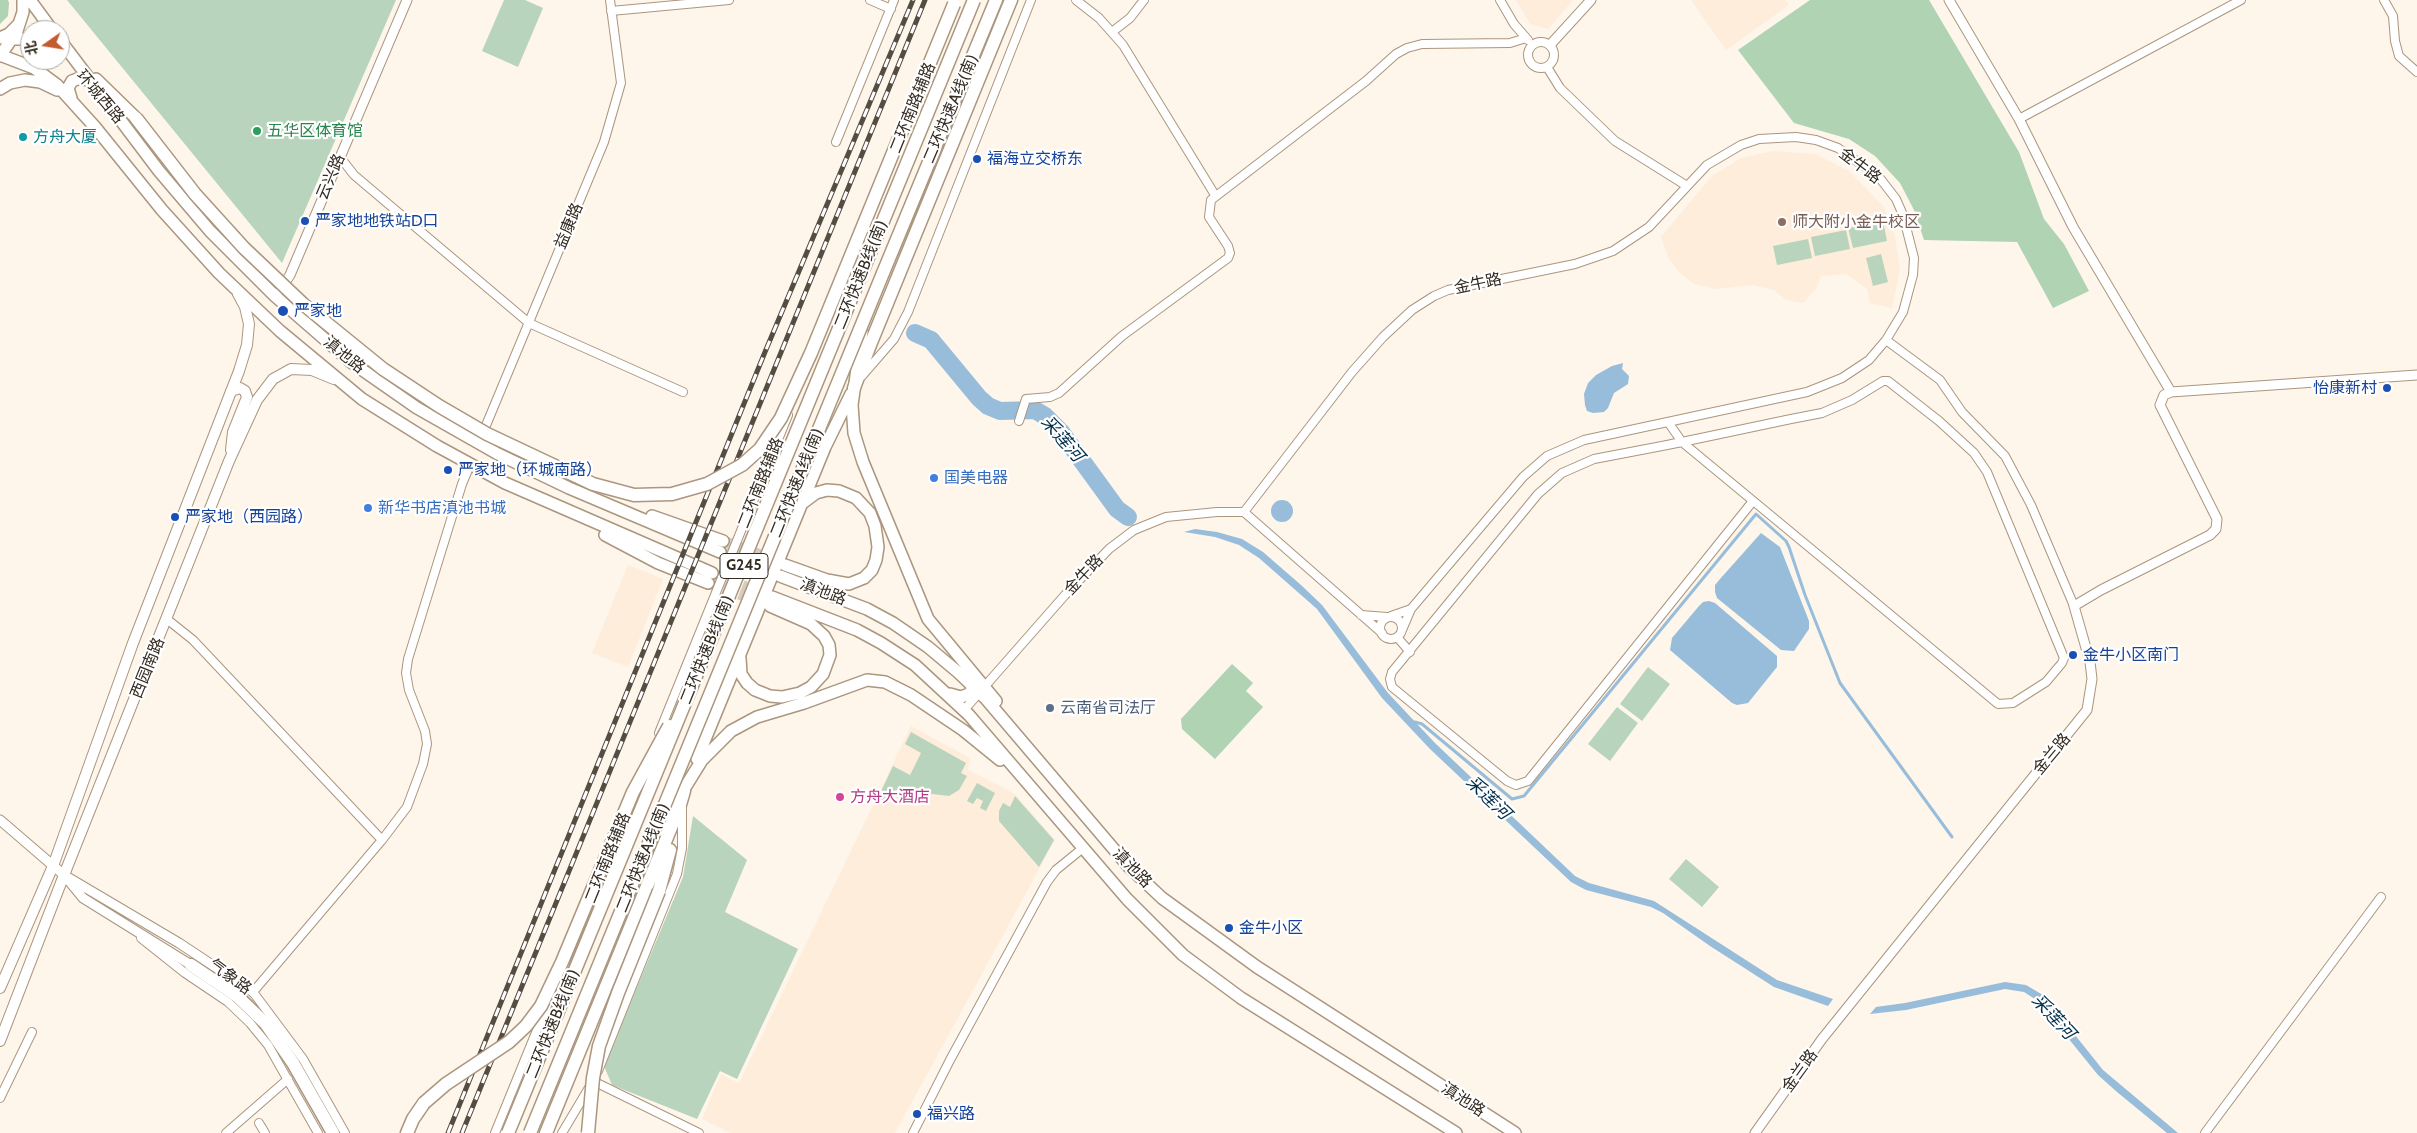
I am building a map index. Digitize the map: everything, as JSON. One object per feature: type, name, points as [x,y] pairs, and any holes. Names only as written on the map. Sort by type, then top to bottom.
[{"type":"highway","name":"二环快速B线(南)","points":[[510,1133],[976,0]]},
{"type":"highway","name":"二环快速A线(南)","points":[[528,1133],[994,0]]},
{"type":"highway","points":[[854,388],[1011,0]]},
{"type":"highway","points":[[136,118],[194,194],[256,260],[337,333],[389,374],[479,429],[593,484],[634,495],[672,494],[706,484],[735,470],[760,450],[778,423],[811,353],[956,1]]},
{"type":"highway","points":[[407,1133],[418,1110],[431,1096],[509,1042],[526,1026],[541,1006],[562,962],[636,785],[691,689]]},
{"type":"highway","points":[[588,1133],[592,1084],[599,1046],[684,792]]},
{"type":"highway","points":[[546,1133],[653,889]]},
{"type":"highway","points":[[191,965],[244,1003],[273,1033],[294,1063],[333,1133]]},
{"type":"main road","points":[[30,0],[45,20]]},
{"type":"main road","name":"G245","points":[[510,1133],[976,0]]},
{"type":"main road","name":"G245","points":[[528,1133],[869,298],[994,0]]},
{"type":"main road","points":[[0,56],[13,38],[23,6]]},
{"type":"main road","points":[[0,40],[14,30],[23,6]]},
{"type":"main road","points":[[0,40],[20,38]]},
{"type":"main road","name":"滇池路","points":[[0,56],[39,71],[72,99],[162,210],[231,286],[280,331],[349,389],[413,432],[470,465],[560,509],[641,555],[710,578]]},
{"type":"main road","points":[[70,56],[103,82],[136,118]]},
{"type":"main road","points":[[70,58],[109,90],[136,118]]},
{"type":"main road","name":"环城西路","points":[[70,60],[138,143]]},
{"type":"main road","name":"滇池路","points":[[81,68],[138,143],[210,231],[275,296],[340,353],[375,380],[417,408],[478,444],[570,488],[722,546]]},
{"type":"main road","points":[[72,99],[68,88],[72,81],[80,78],[87,80]]},
{"type":"main road","points":[[0,89],[18,81],[40,82],[64,96],[87,117]]},
{"type":"main road","name":"西园南路","points":[[0,988],[53,866],[133,643],[245,353],[249,324],[245,307],[231,286]]},
{"type":"main road","points":[[869,298],[854,388],[852,414],[859,452],[920,602],[936,629],[972,671],[980,689],[961,697],[946,692]]},
{"type":"main road","name":"西园南路","points":[[0,1041],[64,875],[168,620],[230,461],[257,400],[267,384],[279,374],[298,368],[326,375],[349,389]]},
{"type":"main road","points":[[230,461],[233,432],[247,397],[245,391],[240,388],[231,392]]},
{"type":"main road","points":[[684,792],[825,447],[854,388]]},
{"type":"main road","points":[[785,564],[827,580],[848,584],[864,578],[872,570],[876,560],[878,547],[875,526],[870,513],[856,498],[845,492],[827,490],[810,496],[801,506]]},
{"type":"main road","name":"滇池路","points":[[780,576],[852,603],[893,623],[939,655],[980,689],[1133,871],[1182,914],[1262,971],[1515,1133]]},
{"type":"main road","name":"滇池路","points":[[740,655],[740,668],[747,683],[755,690],[770,696],[782,697],[800,693],[811,687],[823,674],[830,655],[829,645],[824,636],[811,624],[771,601],[869,636],[915,665],[964,710],[1082,848],[1154,928],[1204,972],[1249,1003],[1456,1133]]},
{"type":"main road","points":[[629,884],[648,847],[707,753],[724,736],[744,723],[860,682],[874,680],[899,688],[963,730],[996,756],[1038,795]]},
{"type":"street","name":"云兴路","points":[[275,296],[290,275],[407,0]]},
{"type":"street","name":"益康路","points":[[478,444],[604,142],[621,83],[610,0]]},
{"type":"street","points":[[611,11],[729,0]]},
{"type":"street","points":[[870,0],[890,9]]},
{"type":"street","points":[[836,142],[894,0]]},
{"type":"street","points":[[854,388],[865,372],[894,339],[908,312],[1031,0]]},
{"type":"street","points":[[1076,0],[1099,18],[1123,45],[1215,195]]},
{"type":"street","points":[[1112,32],[1130,18],[1144,0]]},
{"type":"street","points":[[1500,0],[1514,24],[1532,46]]},
{"type":"street","points":[[1550,46],[1591,0]]},
{"type":"street","points":[[1949,0],[2018,119],[2073,227],[2170,392]]},
{"type":"street","points":[[2018,119],[2241,0]]},
{"type":"street","points":[[2384,0],[2393,16],[2395,41],[2399,56],[2417,72]]},
{"type":"street","name":"二环南路辅路","points":[[495,1133],[956,1]]},
{"type":"street","points":[[1019,420],[1026,399],[1050,397],[1059,393],[1122,336],[1228,258],[1230,253],[1228,246],[1209,217],[1208,208],[1215,195],[1407,48],[1422,44],[1510,43],[1526,38]]},
{"type":"street","points":[[1543,42],[1550,46],[1554,55],[1553,62],[1548,67],[1537,68],[1531,63],[1528,56],[1532,46],[1543,42]]},
{"type":"street","points":[[1548,67],[1560,88],[1615,141],[1687,186]]},
{"type":"street","name":"金牛路","points":[[964,710],[980,689],[1065,595],[1109,549],[1127,535],[1166,517],[1244,512],[1352,372],[1383,337],[1412,310],[1434,296],[1448,290],[1575,264],[1613,251],[1649,227],[1707,165],[1741,144],[1759,139],[1796,136],[1816,140],[1838,148],[1859,161],[1879,177],[1896,199],[1910,236],[1914,258],[1913,275],[1903,312],[1886,340],[1869,360],[1828,385],[1808,392],[1584,440],[1547,456],[1523,477],[1411,609]]},
{"type":"street","points":[[340,157],[354,175],[529,323],[683,392]]},
{"type":"street","points":[[1886,340],[1940,380],[1962,412],[2005,456],[2032,505],[2074,606],[2101,590],[2210,535],[2216,529],[2217,519],[2160,405],[2161,399],[2170,392],[2417,375]]},
{"type":"street","points":[[1668,422],[1682,442],[1998,704],[2013,703],[2046,682],[2062,664],[2064,658],[1987,472],[1974,453],[1939,421],[1888,381],[1878,382],[1852,400],[1822,413],[1682,442],[1594,459],[1562,473],[1538,494],[1392,672],[1390,679],[1392,687],[1507,781],[1516,786],[1528,781],[1753,501]]},
{"type":"street","points":[[253,992],[382,840],[407,807],[423,764],[427,744],[425,731],[409,690],[406,673],[408,659],[460,490],[470,465]]},
{"type":"street","points":[[1244,512],[1389,639],[1399,635],[1411,609]]},
{"type":"street","name":"金兰路","points":[[1755,1133],[1822,1039],[2087,710],[2092,679],[2090,662],[2074,606]]},
{"type":"street","points":[[1382,633],[1381,623],[1389,617],[1411,609]]},
{"type":"street","points":[[1361,615],[1389,617],[1401,622],[1399,635],[1410,652]]},
{"type":"street","points":[[168,620],[193,640],[382,840]]},
{"type":"street","points":[[562,1133],[593,1082],[677,874],[682,848],[684,792]]},
{"type":"street","name":"气象路","points":[[0,820],[64,875],[187,948],[253,992],[303,1060],[345,1133]]},
{"type":"street","points":[[913,1133],[950,1060],[1047,882],[1056,870],[1082,848]]},
{"type":"street","name":"气象路","points":[[64,875],[83,898],[191,965]]},
{"type":"street","points":[[2205,1133],[2381,898]]},
{"type":"street","name":"气象路","points":[[120,921],[185,973],[228,1002],[250,1023],[268,1045],[318,1133]]},
{"type":"street","points":[[0,1098],[32,1032]]},
{"type":"street","points":[[226,1133],[288,1079]]},
{"type":"street","points":[[593,1082],[699,1133]]},
{"type":"street","points":[[259,1123],[265,1133]]},
{"type":"shaded area","points":[[1516,0],[1573,0],[1548,29],[1530,24]]},
{"type":"shaded area","points":[[1691,0],[1785,0],[1789,5],[1726,50]]},
{"type":"shaded area","name":"师大附小金牛校区","points":[[1773,151],[1815,154],[1849,171],[1884,207],[1895,236],[1900,269],[1892,308],[1870,303],[1867,289],[1847,274],[1821,276],[1817,287],[1803,303],[1786,300],[1774,290],[1753,285],[1716,289],[1694,284],[1682,275],[1669,259],[1661,237],[1712,176],[1741,158]]},
{"type":"shaded area","points":[[628,565],[663,579],[628,667],[592,653]]},
{"type":"shaded area","points":[[911,726],[970,758],[968,770],[1015,794],[1055,840],[895,1133],[731,1133],[702,1119],[721,1074],[739,1083]]},
{"type":"green space","points":[[0,0],[8,0],[9,3],[8,16],[0,24]]},
{"type":"green space","name":"五华区体育馆","points":[[67,0],[396,0],[282,263]]},
{"type":"green space","points":[[504,0],[525,0],[543,8],[518,67],[482,51]]},
{"type":"green space","points":[[1810,0],[1929,0],[2019,152],[2044,219],[2064,244],[2089,291],[2053,308],[2017,242],[1924,240],[1914,210],[1900,183],[1875,156],[1849,139],[1794,123],[1738,50]]},
{"type":"green space","points":[[1883,221],[1887,241],[1853,248],[1848,228]]},
{"type":"green space","points":[[1846,230],[1850,249],[1815,256],[1811,237]]},
{"type":"green space","points":[[1808,239],[1812,258],[1777,265],[1773,246]]},
{"type":"green space","points":[[1881,254],[1888,282],[1873,286],[1866,258]]},
{"type":"green space","points":[[1232,664],[1253,683],[1246,691],[1263,707],[1215,759],[1182,729],[1181,719]]},
{"type":"green space","points":[[1648,667],[1670,684],[1642,721],[1620,704]]},
{"type":"green space","points":[[1617,707],[1638,723],[1610,761],[1588,744]]},
{"type":"green space","points":[[911,732],[966,763],[961,773],[967,776],[959,790],[949,796],[899,790],[893,791],[881,802],[877,800],[893,766],[910,775],[921,753],[905,744]]},
{"type":"green space","points":[[977,783],[995,793],[986,811],[980,808],[983,801],[977,798],[973,804],[967,801]]},
{"type":"green space","points":[[1015,796],[1054,840],[1039,867],[999,821],[999,811],[1003,803],[1010,807]]},
{"type":"green space","points":[[693,816],[747,860],[725,912],[798,949],[737,1079],[720,1071],[697,1119],[612,1085],[604,1066],[683,877]]},
{"type":"green space","points":[[1686,859],[1719,887],[1702,907],[1669,879]]},
{"type":"water","points":[[1623,363],[1622,369],[1629,376],[1628,384],[1614,393],[1608,408],[1604,412],[1593,413],[1587,411],[1584,394],[1588,383],[1596,375],[1612,366]]},
{"type":"water","points":[[1282,500],[1290,503],[1293,511],[1290,519],[1282,522],[1274,519],[1271,511],[1274,503]]},
{"type":"water","name":"采莲河","points":[[1195,529],[1217,532],[1242,539],[1263,552],[1301,585],[1322,605],[1388,693],[1435,743],[1575,876],[1589,883],[1654,901],[1777,980],[1833,999],[1828,1006],[1774,987],[1663,913],[1651,907],[1586,890],[1571,882],[1430,749],[1382,698],[1317,609],[1259,558],[1239,545],[1215,537],[1184,532]]},
{"type":"water","points":[[1761,533],[1780,547],[1809,621],[1809,629],[1794,651],[1781,650],[1717,598],[1715,592],[1715,585]]},
{"type":"water","points":[[1703,602],[1715,603],[1777,656],[1777,667],[1748,703],[1737,705],[1732,703],[1670,650],[1672,638]]},
{"type":"water","name":"采莲河","points":[[2005,982],[2026,985],[2043,995],[2103,1070],[2178,1133],[2167,1133],[2098,1075],[2038,1001],[2024,992],[2005,989],[1906,1010],[1870,1014],[1876,1007],[1905,1003]]},
{"type":"waterway","name":"采莲河","points":[[915,333],[931,340],[979,398],[988,406],[1000,411],[1035,410],[1045,416],[1061,432],[1117,509],[1128,517]]},
{"type":"waterway","points":[[1415,722],[1422,724],[1512,799],[1524,796],[1756,514],[1786,541],[1789,547],[1805,595],[1840,683],[1952,837]]},
{"type":"tunnel","points":[[723,541],[774,560]]},
{"type":"tunnel","points":[[720,552],[769,571]]},
{"type":"tunnel","points":[[712,573],[761,593]]},
{"type":"tunnel","points":[[708,583],[758,601]]},
{"type":"railway","points":[[448,1133],[765,352],[913,0]]},
{"type":"railway","points":[[462,1133],[925,0]]},
{"type":"place","name":"五华区体育馆","points":[[257,131]]},
{"type":"place","name":"方舟大厦","points":[[23,137]]},
{"type":"place","name":"福海立交桥东","points":[[977,159]]},
{"type":"place","name":"严家地地铁站D口","points":[[305,221]]},
{"type":"place","name":"师大附小金牛校区","points":[[1782,222]]},
{"type":"place","name":"严家地","points":[[283,311]]},
{"type":"place","name":"怡康新村","points":[[2387,388]]},
{"type":"place","name":"严家地（环城南路）","points":[[448,470]]},
{"type":"place","name":"国美电器","points":[[934,478]]},
{"type":"place","name":"新华书店滇池书城","points":[[368,508]]},
{"type":"place","name":"严家地（西园路）","points":[[175,517]]},
{"type":"place","name":"金牛小区南门","points":[[2073,655]]},
{"type":"place","name":"云南省司法厅","points":[[1050,708]]},
{"type":"place","name":"方舟大酒店","points":[[840,797]]},
{"type":"place","name":"金牛小区","points":[[1229,928]]},
{"type":"place","name":"福兴路","points":[[917,1114]]}]
